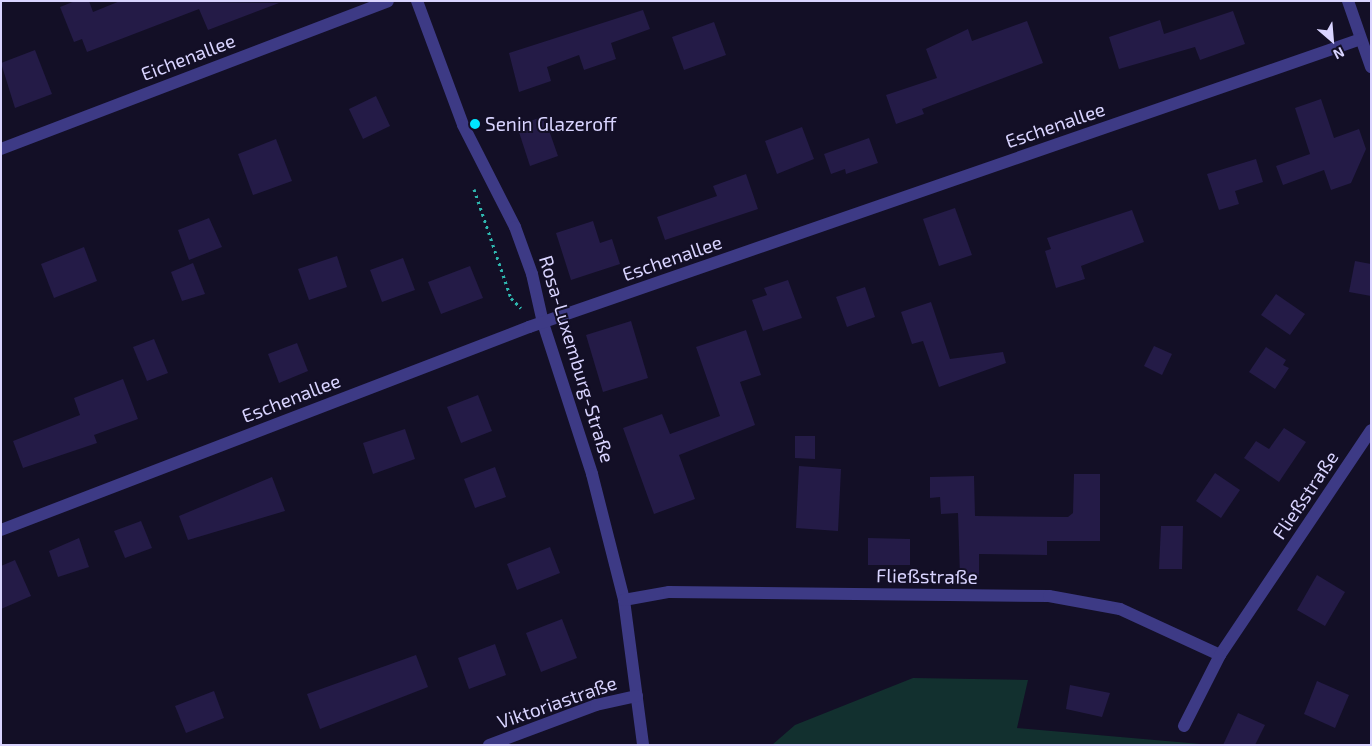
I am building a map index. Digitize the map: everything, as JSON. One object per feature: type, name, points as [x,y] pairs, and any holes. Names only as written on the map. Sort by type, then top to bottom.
[{"type":"street","name":"Eichenallee","points":[[1,149],[388,1]]},
{"type":"street","name":"Rosa-Luxemburg-Straße","points":[[417,1],[463,126],[515,227],[532,274],[543,322],[592,474],[624,600],[643,745]]},
{"type":"street","points":[[1348,1],[1371,67]]},
{"type":"street","name":"Eschenallee","points":[[1,530],[543,322],[1361,39]]},
{"type":"street","name":"Fließstraße","points":[[1184,726],[1220,655],[1371,430]]},
{"type":"street","name":"Fließstraße","points":[[624,600],[669,592],[1049,596],[1120,609],[1220,655]]},
{"type":"street","name":"Viktoriastraße","points":[[489,745],[596,705],[637,696]]},
{"type":"green space","points":[[913,678],[1028,680],[1017,728],[1212,745],[772,745],[795,725]]},
{"type":"building","points":[[75,1],[89,1],[93,12],[120,1],[279,3],[208,30],[199,9],[87,52],[82,39],[74,42],[60,7]]},
{"type":"building","points":[[643,10],[650,29],[611,43],[616,59],[584,70],[579,55],[547,67],[551,81],[519,92],[509,53]]},
{"type":"building","points":[[1233,11],[1245,44],[1200,60],[1195,47],[1119,69],[1109,37],[1160,20],[1164,34]]},
{"type":"building","points":[[1027,21],[1043,63],[922,109],[924,114],[896,124],[886,95],[937,78],[926,49],[968,29],[972,41]]},
{"type":"building","points":[[714,22],[726,55],[684,70],[672,37]]},
{"type":"building","points":[[35,50],[52,94],[15,108],[1,63]]},
{"type":"building","points":[[376,96],[390,126],[363,139],[349,109]]},
{"type":"building","points":[[1321,99],[1334,138],[1359,129],[1366,149],[1351,183],[1331,190],[1324,170],[1283,185],[1276,166],[1310,154],[1295,108]]},
{"type":"building","points":[[544,116],[558,156],[530,166],[517,126]]},
{"type":"building","points":[[802,127],[814,159],[777,174],[765,141]]},
{"type":"building","points":[[869,138],[878,163],[846,174],[845,169],[831,174],[824,154]]},
{"type":"building","points":[[276,139],[292,181],[253,195],[238,154]]},
{"type":"building","points":[[1256,159],[1263,182],[1235,191],[1239,204],[1219,210],[1207,174]]},
{"type":"building","points":[[746,174],[758,209],[665,240],[657,217],[717,196],[713,186]]},
{"type":"building","points":[[955,208],[972,255],[939,266],[923,219]]},
{"type":"building","points":[[1132,210],[1144,242],[1081,266],[1085,279],[1056,288],[1045,251],[1051,249],[1047,238]]},
{"type":"building","points":[[209,218],[222,247],[189,260],[178,230]]},
{"type":"building","points":[[593,221],[600,243],[612,239],[620,264],[571,280],[556,233]]},
{"type":"building","points":[[84,247],[97,281],[54,298],[41,264]]},
{"type":"building","points":[[337,256],[347,287],[309,300],[298,269]]},
{"type":"building","points":[[403,258],[415,290],[382,302],[370,270]]},
{"type":"building","points":[[1355,261],[1371,264],[1371,296],[1349,292]]},
{"type":"building","points":[[193,263],[205,294],[182,301],[171,272]]},
{"type":"building","points":[[470,266],[483,298],[441,314],[428,282]]},
{"type":"building","points":[[788,280],[802,318],[763,331],[752,300],[767,295],[764,288]]},
{"type":"building","points":[[865,287],[875,317],[847,327],[836,297]]},
{"type":"building","points":[[1276,294],[1305,314],[1290,335],[1261,315]]},
{"type":"building","points":[[931,302],[950,359],[1003,352],[1006,363],[939,387],[923,341],[912,344],[901,312]]},
{"type":"building","points":[[631,321],[648,378],[603,392],[586,335]]},
{"type":"building","points":[[746,330],[761,375],[740,382],[755,425],[679,455],[695,499],[654,514],[623,428],[662,414],[670,434],[720,416],[696,347]]},
{"type":"building","points":[[154,339],[168,373],[147,381],[133,347]]},
{"type":"building","points":[[297,343],[308,371],[279,383],[268,354]]},
{"type":"building","points":[[1154,346],[1172,354],[1162,375],[1144,366]]},
{"type":"building","points":[[1266,347],[1286,360],[1283,365],[1289,368],[1275,389],[1249,372]]},
{"type":"building","points":[[123,379],[138,419],[94,435],[97,443],[23,468],[13,441],[80,415],[74,398]]},
{"type":"building","points":[[478,395],[492,431],[461,443],[447,407]]},
{"type":"building","points":[[1284,428],[1306,442],[1279,482],[1244,458],[1256,441],[1269,449]]},
{"type":"building","points":[[405,429],[415,459],[373,474],[363,443]]},
{"type":"building","points":[[795,436],[815,436],[815,459],[795,458]]},
{"type":"building","points":[[799,466],[841,469],[838,531],[796,528]]},
{"type":"building","points":[[495,467],[506,497],[475,508],[464,479]]},
{"type":"building","points":[[1215,473],[1240,490],[1221,518],[1196,501]]},
{"type":"building","points":[[1074,474],[1100,474],[1100,541],[1047,541],[1047,555],[979,554],[979,577],[960,577],[958,513],[941,514],[940,497],[930,498],[930,477],[974,476],[975,516],[1068,517],[1073,513]]},
{"type":"building","points":[[272,477],[285,511],[188,540],[179,516]]},
{"type":"building","points":[[141,521],[152,548],[125,558],[114,531]]},
{"type":"building","points":[[1161,526],[1183,526],[1182,569],[1159,569]]},
{"type":"building","points":[[79,538],[89,567],[58,577],[49,551]]},
{"type":"building","points":[[868,538],[910,539],[910,565],[868,565]]},
{"type":"building","points":[[550,547],[560,573],[517,590],[507,564]]},
{"type":"building","points":[[15,560],[31,596],[1,609],[1,566]]},
{"type":"building","points":[[1317,575],[1345,592],[1325,626],[1297,610]]},
{"type":"building","points":[[562,619],[577,658],[541,672],[526,633]]},
{"type":"building","points":[[495,644],[506,675],[469,689],[458,658]]},
{"type":"building","points":[[416,655],[428,687],[320,729],[307,694]]},
{"type":"building","points":[[1317,681],[1349,695],[1335,728],[1304,714]]},
{"type":"building","points":[[1070,685],[1110,693],[1102,717],[1066,709]]},
{"type":"building","points":[[214,691],[224,718],[186,733],[175,706]]},
{"type":"building","points":[[1238,713],[1265,725],[1255,745],[1223,745]]},
{"type":"place","name":"Senin Glazeroff","points":[[475,124]]}]
